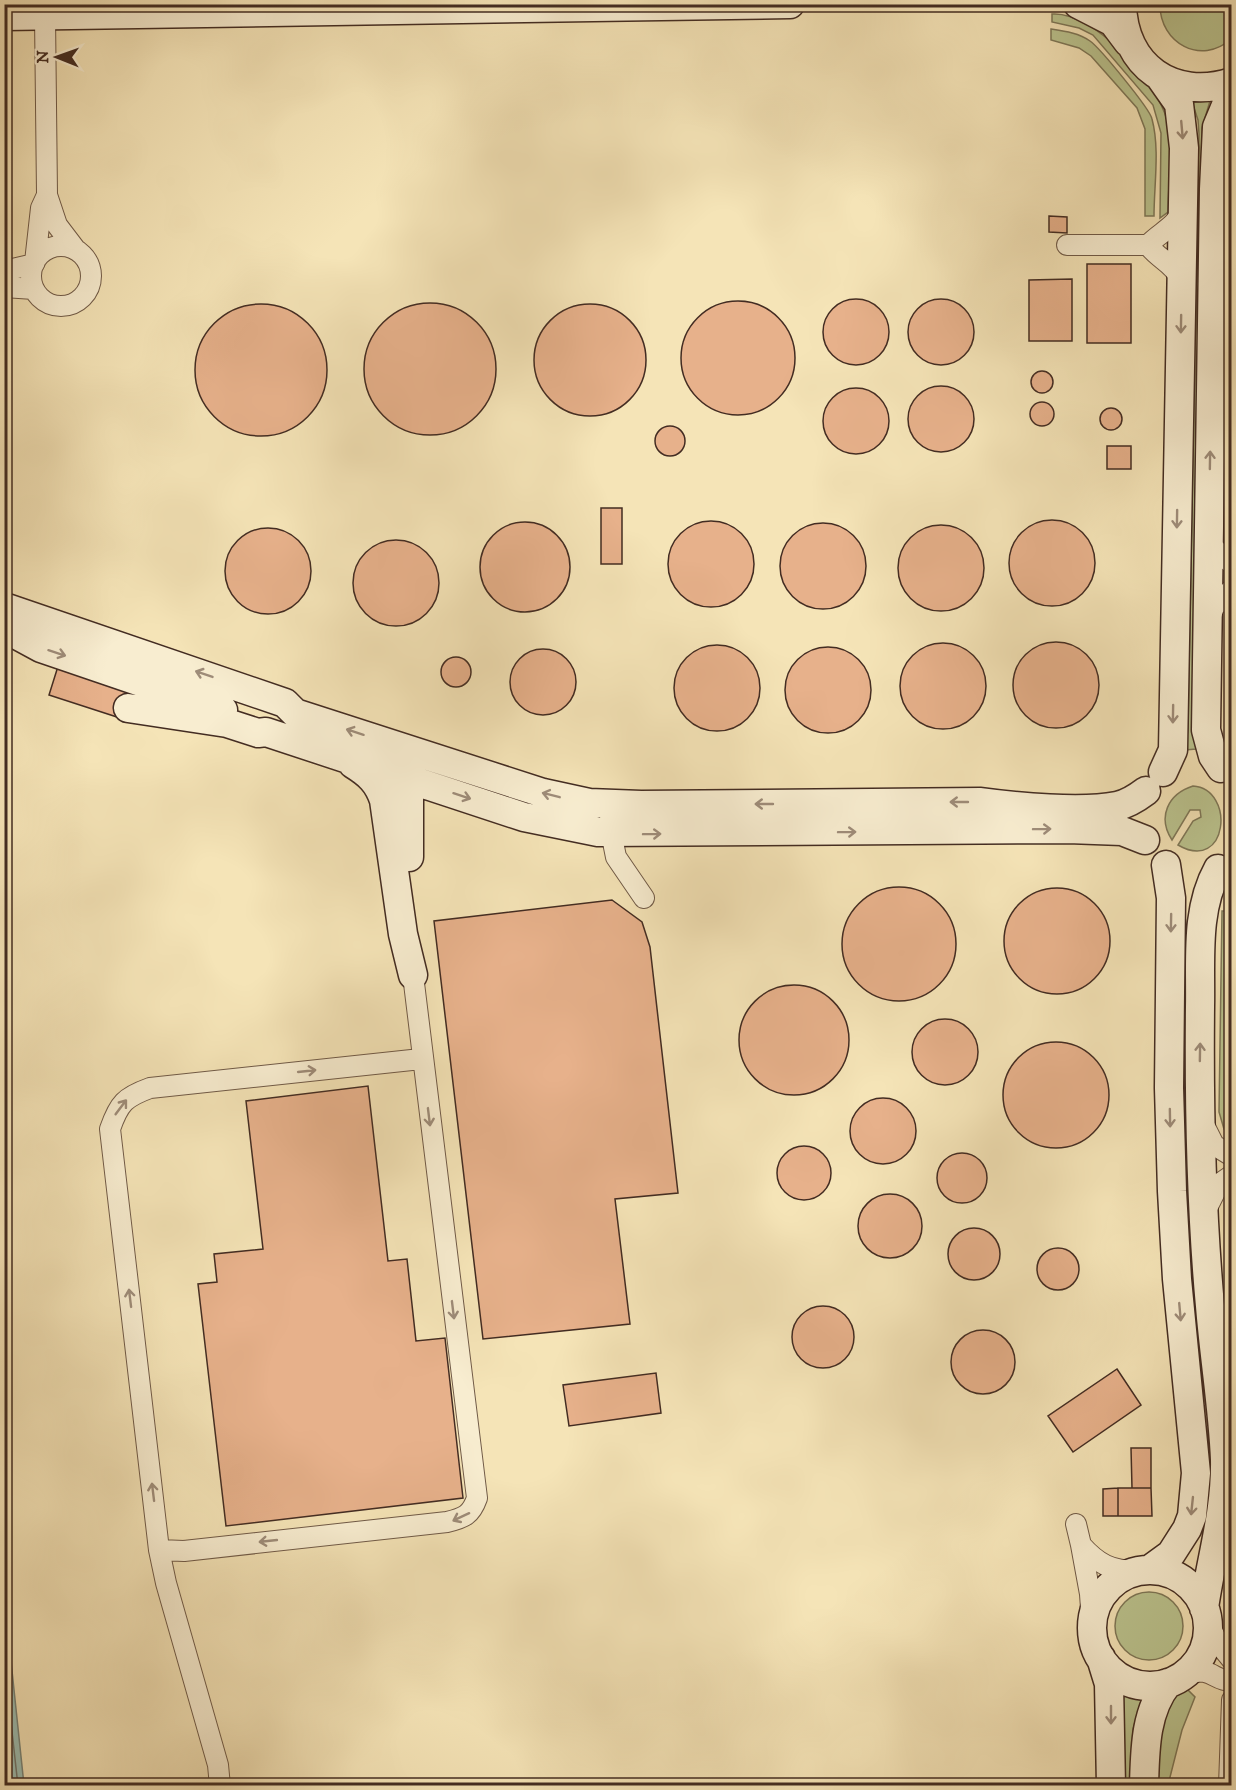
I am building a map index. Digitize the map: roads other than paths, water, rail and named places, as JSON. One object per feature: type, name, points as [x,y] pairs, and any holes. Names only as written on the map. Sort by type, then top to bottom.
[{"type":"street","points":[[4,16],[790,4]]},
{"type":"street","points":[[1078,4],[1113,22],[1148,68],[1160,77],[1174,84],[1202,88],[1232,82]]},
{"type":"street","points":[[1122,4],[1125,32],[1131,45]]},
{"type":"street","points":[[45,16],[47,195],[57,225],[88,263],[90,271],[88,288],[78,300],[70,304],[53,305],[45,301],[34,289],[32,281],[41,208],[47,195]]},
{"type":"street","points":[[1160,77],[1179,104],[1183,125],[1173,750],[1140,815],[1145,840],[1151,850],[1166,865],[1193,873],[1225,864]]},
{"type":"street","points":[[1226,772],[1213,756],[1206,730],[1214,189],[1217,127],[1232,91]]},
{"type":"street","points":[[1214,189],[1220,224],[1232,242]]},
{"type":"street","points":[[1067,245],[1148,245],[1157,235],[1174,224],[1183,209]]},
{"type":"street","points":[[1148,245],[1156,256],[1166,259],[1175,268],[1181,279]]},
{"type":"street","points":[[4,272],[34,263],[44,251],[52,247],[69,247],[76,250]]},
{"type":"street","points":[[4,287],[34,289]]},
{"type":"street","points":[[1209,544],[1232,564]]},
{"type":"street","points":[[1209,624],[1214,607],[1231,589]]},
{"type":"street","points":[[4,607],[285,703],[295,713],[406,765],[524,817],[555,825],[610,833],[1068,829],[1122,831],[1145,840]]},
{"type":"street","points":[[4,628],[41,648],[261,724],[266,732]]},
{"type":"street","points":[[295,713],[279,716],[245,705],[197,701],[130,701],[227,723],[258,733],[266,732],[341,757],[406,765],[609,804],[981,802],[1017,807],[1102,807],[1119,806],[1185,763],[1198,762],[1226,772]]},
{"type":"street","points":[[341,757],[370,774],[379,786],[400,852]]},
{"type":"street","points":[[159,1550],[184,1551],[447,1522],[465,1518],[473,1510],[477,1498],[413,975],[403,934],[400,852],[390,790],[406,765]]},
{"type":"street","points":[[400,852],[422,809],[406,765]]},
{"type":"street","points":[[609,804],[610,833],[616,857],[644,898]]},
{"type":"street","points":[[1144,1785],[1151,1714],[1157,1698],[1203,1650],[1211,1572],[1223,1500],[1225,1463],[1204,1216],[1200,1116],[1202,932],[1206,894],[1225,864]]},
{"type":"street","points":[[1092,1623],[1097,1606],[1106,1590],[1125,1575],[1143,1570],[1171,1554],[1187,1529],[1192,1516],[1196,1473],[1177,1279],[1172,1191],[1169,1088],[1171,898],[1166,865]]},
{"type":"street","points":[[220,1785],[218,1766],[166,1583],[159,1550],[110,1130],[117,1108],[132,1095],[150,1088],[422,1059]]},
{"type":"street","points":[[1200,1116],[1214,1145],[1232,1156]]},
{"type":"street","points":[[1204,1216],[1219,1184],[1232,1175]]},
{"type":"street","points":[[1077,1524],[1090,1594],[1093,1635],[1109,1684],[1111,1785]]},
{"type":"street","points":[[1080,1545],[1095,1560],[1108,1567],[1172,1574],[1183,1580],[1196,1593],[1218,1643],[1232,1660]]},
{"type":"street","points":[[1211,1572],[1232,1546]]},
{"type":"street","points":[[1101,1658],[1117,1676],[1152,1686],[1209,1671],[1226,1681],[1232,1681]]},
{"type":"street","points":[[1229,1785],[1232,1700]]},
{"type":"water","points":[[5,1604],[24,1785],[5,1785]]}]
